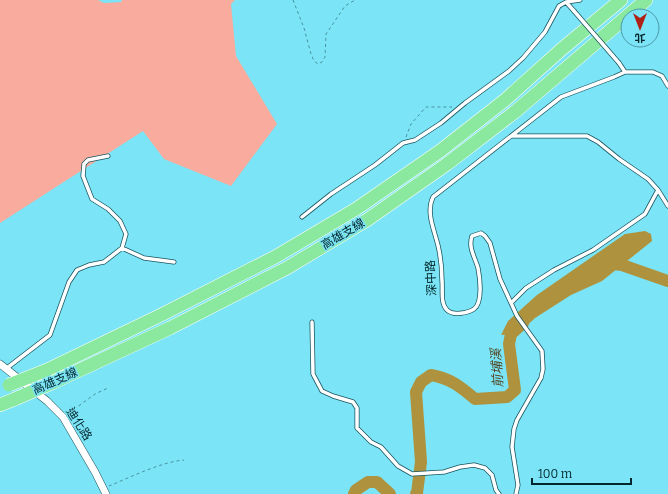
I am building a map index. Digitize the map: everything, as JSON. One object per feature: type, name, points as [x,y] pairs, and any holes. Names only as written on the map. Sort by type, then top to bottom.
[{"type":"highway","name":"高雄支線","points":[[4,386],[47,370],[161,315],[275,257],[356,209],[440,151],[505,100],[621,0]]},
{"type":"highway","name":"高雄支線","points":[[0,405],[52,383],[170,328],[287,268],[368,220],[447,164],[516,111],[646,0]]},
{"type":"street","name":"迪化路","points":[[0,364],[47,401],[63,417],[105,492]]},
{"type":"lane","points":[[302,216],[403,143],[415,140],[441,123],[523,58],[545,32],[559,6],[566,2],[580,0]]},
{"type":"lane","points":[[566,2],[619,63],[624,72]]},
{"type":"lane","name":"深中路","points":[[516,494],[518,485],[512,447],[514,429],[517,420],[541,378],[542,351],[517,316],[500,279],[490,243],[481,233],[472,236],[470,240],[472,251],[478,267],[480,295],[478,304],[474,309],[467,312],[458,313],[447,310],[442,302],[442,280],[439,250],[433,231],[430,203],[433,196],[560,98],[614,78],[624,72],[653,72],[662,76],[668,86]]},
{"type":"lane","points":[[512,136],[587,136],[598,142],[648,179],[658,190],[668,206]]},
{"type":"lane","points":[[7,368],[50,335],[69,282],[77,270],[88,265],[104,262],[122,248],[126,234],[120,221],[108,209],[92,199],[83,176],[84,164],[88,160],[108,156]]},
{"type":"lane","points":[[511,303],[526,288],[554,270],[593,250],[644,214],[658,190]]},
{"type":"lane","points":[[122,248],[144,258],[174,262]]},
{"type":"lane","points":[[312,322],[313,374],[322,391],[354,402],[357,408],[357,428],[371,442],[381,447],[398,466],[412,474],[444,472],[460,467],[474,465],[485,468],[492,476],[496,490],[499,494]]},
{"type":"path","points":[[293,0],[304,28],[314,61],[318,64],[322,62],[325,57],[326,34],[345,6],[355,0]]},
{"type":"path","points":[[403,143],[411,124],[426,107],[461,106]]},
{"type":"path","points":[[63,417],[95,394],[108,388]]},
{"type":"path","points":[[105,492],[142,473],[184,460]]},
{"type":"shaded area","points":[[0,0],[98,0],[104,3],[121,2],[122,0],[235,0],[231,4],[236,56],[277,124],[231,186],[164,159],[143,131],[0,223]]},
{"type":"shaded area","points":[[645,231],[651,234],[652,241],[602,281],[571,295],[535,318],[518,334],[501,335],[508,321],[537,295],[625,234]]},
{"type":"waterway","name":"前埔溪","points":[[605,263],[622,265],[668,281]]},
{"type":"waterway","name":"前埔溪","points":[[416,494],[421,462],[416,392],[421,382],[431,375],[438,376],[455,384],[475,399],[507,397],[515,390],[509,344],[511,334],[523,323]]},
{"type":"waterway","name":"前埔溪","points":[[354,494],[356,490],[368,482],[377,482],[390,494]]}]
